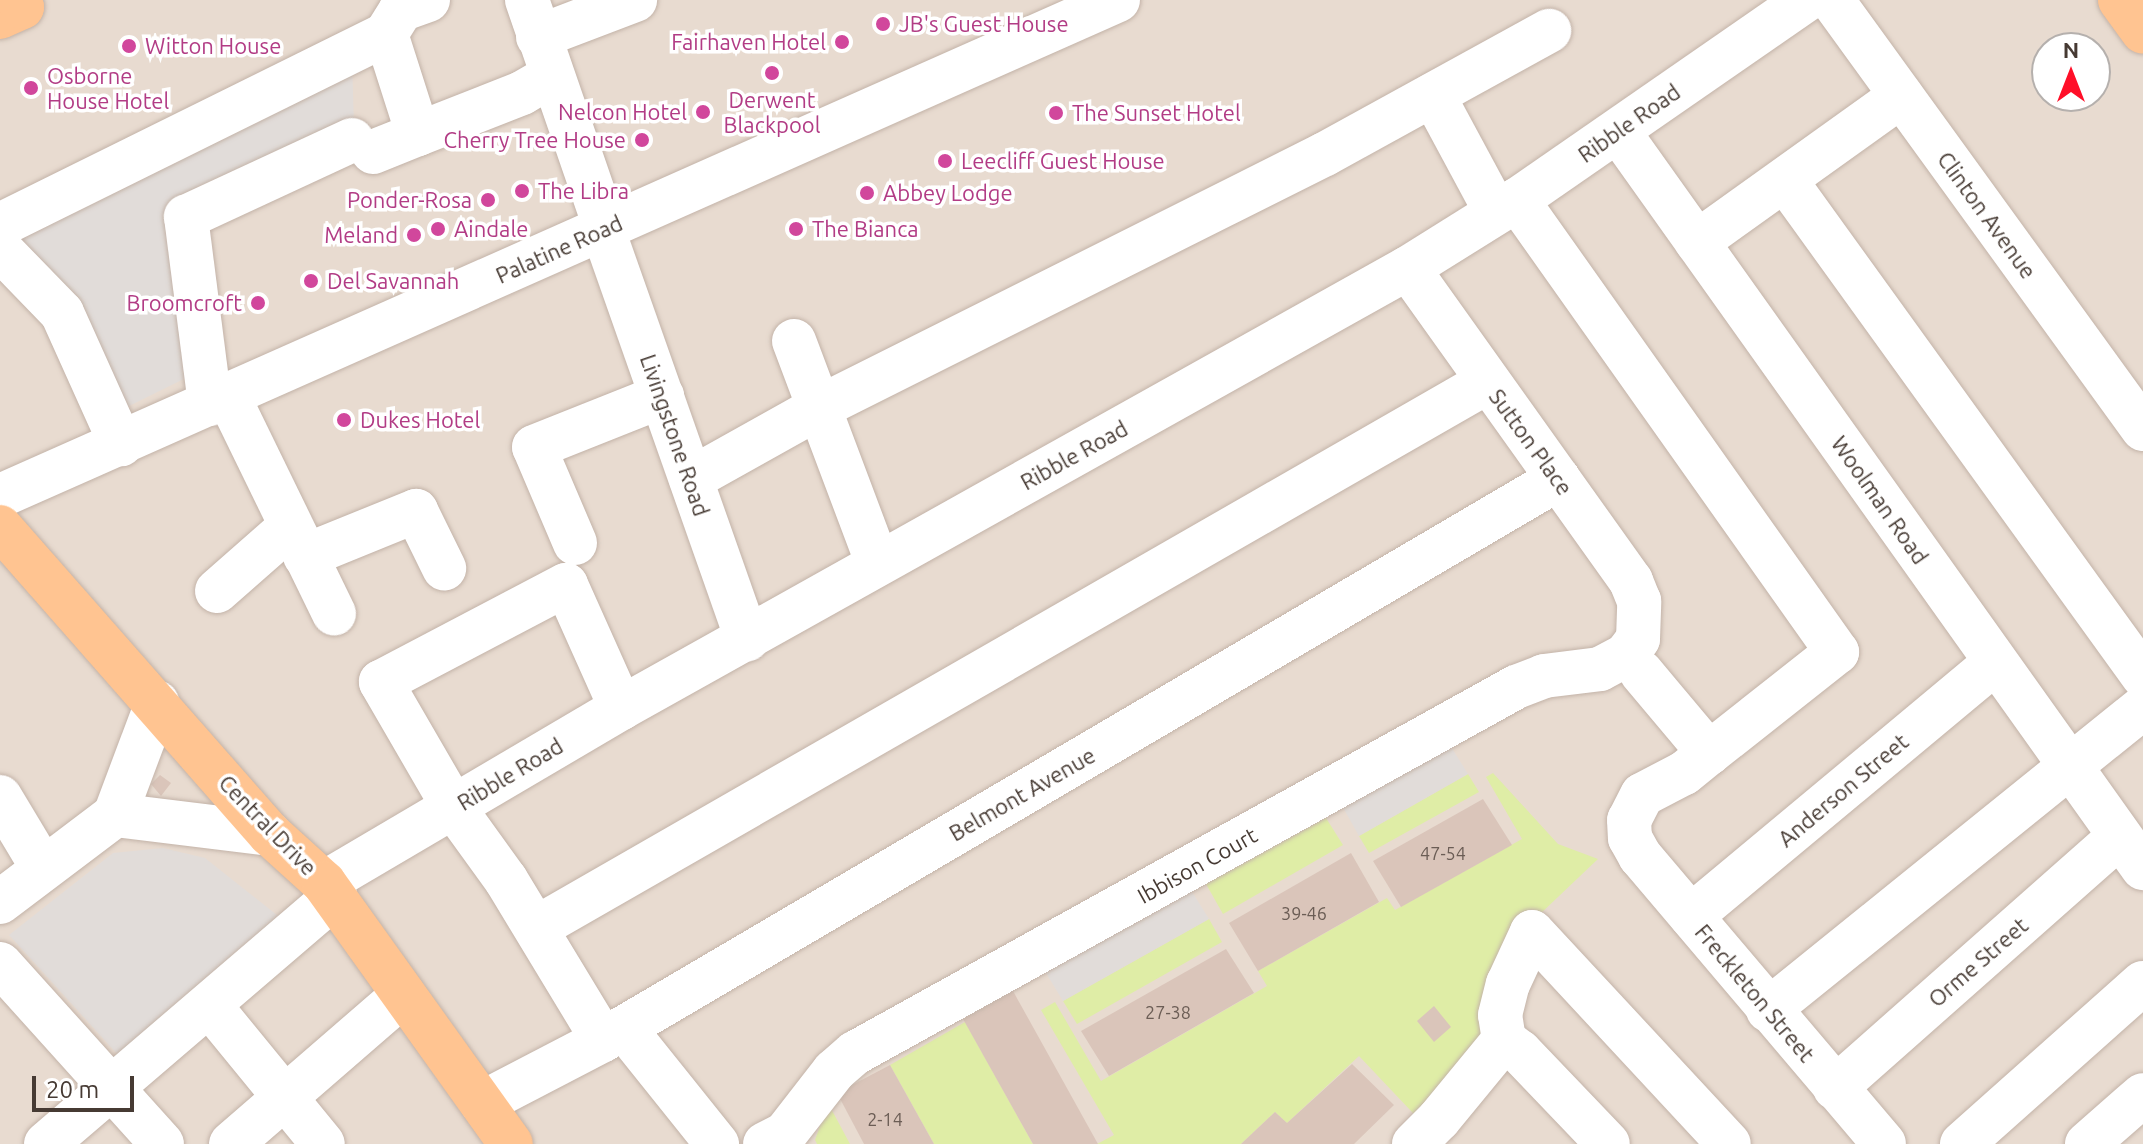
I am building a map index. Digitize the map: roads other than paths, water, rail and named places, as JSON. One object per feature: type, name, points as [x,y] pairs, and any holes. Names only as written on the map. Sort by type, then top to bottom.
[{"type":"main road","points":[[2120,0],[2143,32]]},
{"type":"main road","name":"Central Drive","points":[[0,527],[270,834],[329,890],[511,1144]]},
{"type":"street","points":[[0,225],[386,34],[401,10],[428,0]]},
{"type":"street","points":[[334,613],[298,541],[219,400],[186,217],[362,146],[418,134],[522,93],[539,38],[635,0]]},
{"type":"street","name":"Palatine Road","points":[[0,496],[1118,0]]},
{"type":"street","name":"Ribble Road","points":[[46,1144],[210,1006],[329,890],[454,808],[621,708],[1408,268],[1507,206],[1806,0]]},
{"type":"street","name":"Clinton Avenue","points":[[1832,0],[2143,429]]},
{"type":"street","points":[[691,479],[818,408],[1325,154],[1549,31]]},
{"type":"street","points":[[386,34],[418,134]]},
{"type":"street","name":"Livingstone Road","points":[[539,38],[747,639]]},
{"type":"street","points":[[1433,95],[1507,206],[1837,652],[1709,753],[1641,672]]},
{"type":"street","points":[[1697,242],[1901,96]]},
{"type":"street","name":"Woolman Road","points":[[1618,131],[2132,852]]},
{"type":"street","points":[[1785,180],[2143,676]]},
{"type":"street","points":[[0,249],[62,313],[121,444]]},
{"type":"street","name":"Sutton Place","points":[[1408,268],[1631,581],[1639,601],[1641,621]]},
{"type":"street","points":[[794,341],[878,564]]},
{"type":"street","points":[[536,928],[1487,382]]},
{"type":"street","points":[[575,543],[534,447],[662,396]]},
{"type":"street","name":"Belmont Avenue","points":[[482,1103],[613,1034],[1558,479]]},
{"type":"street","points":[[217,591],[298,541],[416,511],[444,568]]},
{"type":"street","points":[[621,708],[566,585],[381,682],[454,808],[613,1034],[717,1144]]},
{"type":"street","name":"Ibbison Court","points":[[765,1144],[785,1134],[834,1071],[855,1053],[1516,687],[1544,676],[1600,669],[1616,662],[1638,639],[1641,621]]},
{"type":"street","name":"Anderson Street","points":[[1691,916],[1995,663]]},
{"type":"street","points":[[0,902],[42,867],[115,815],[157,703]]},
{"type":"street","points":[[1768,1010],[2143,707]]},
{"type":"street","name":"Freckleton Street","points":[[1709,753],[1684,773],[1642,795],[1629,820],[1630,838],[1640,856],[1884,1144]]},
{"type":"street","points":[[0,797],[42,867]]},
{"type":"street","points":[[115,815],[270,834]]},
{"type":"street","name":"Orme Street","points":[[1835,1088],[2132,852]]},
{"type":"street","points":[[1608,1144],[1512,1046],[1500,1015],[1508,984],[1532,932],[1729,1144]]},
{"type":"street","points":[[0,964],[162,1144]]},
{"type":"street","points":[[1962,1144],[2143,983]]},
{"type":"street","points":[[231,1144],[403,995]]},
{"type":"street","points":[[210,1006],[323,1144]]},
{"type":"street","points":[[1438,1136],[1512,1046]]},
{"type":"street","points":[[2087,1144],[2143,1095]]},
{"type":"place","name":"JB's Guest House","points":[[883,24]]},
{"type":"place","name":"Fairhaven Hotel","points":[[842,42]]},
{"type":"place","name":"Witton House","points":[[129,46]]},
{"type":"place","name":"Derwent Blackpool","points":[[772,73]]},
{"type":"place","name":"Osborne House Hotel","points":[[31,88]]},
{"type":"place","name":"Nelcon Hotel","points":[[703,112]]},
{"type":"place","name":"The Sunset Hotel","points":[[1056,113]]},
{"type":"place","name":"Cherry Tree House","points":[[642,140]]},
{"type":"place","name":"Leecliff Guest House","points":[[945,161]]},
{"type":"place","name":"The Libra","points":[[522,191]]},
{"type":"place","name":"Abbey Lodge","points":[[867,193]]},
{"type":"place","name":"Ponder-Rosa","points":[[488,200]]},
{"type":"place","name":"Aindale","points":[[438,229]]},
{"type":"place","name":"The Bianca","points":[[796,229]]},
{"type":"place","name":"Meland","points":[[414,235]]},
{"type":"place","name":"Del Savannah","points":[[311,281]]},
{"type":"place","name":"Broomcroft","points":[[258,303]]},
{"type":"place","name":"Dukes Hotel","points":[[344,420]]}]
